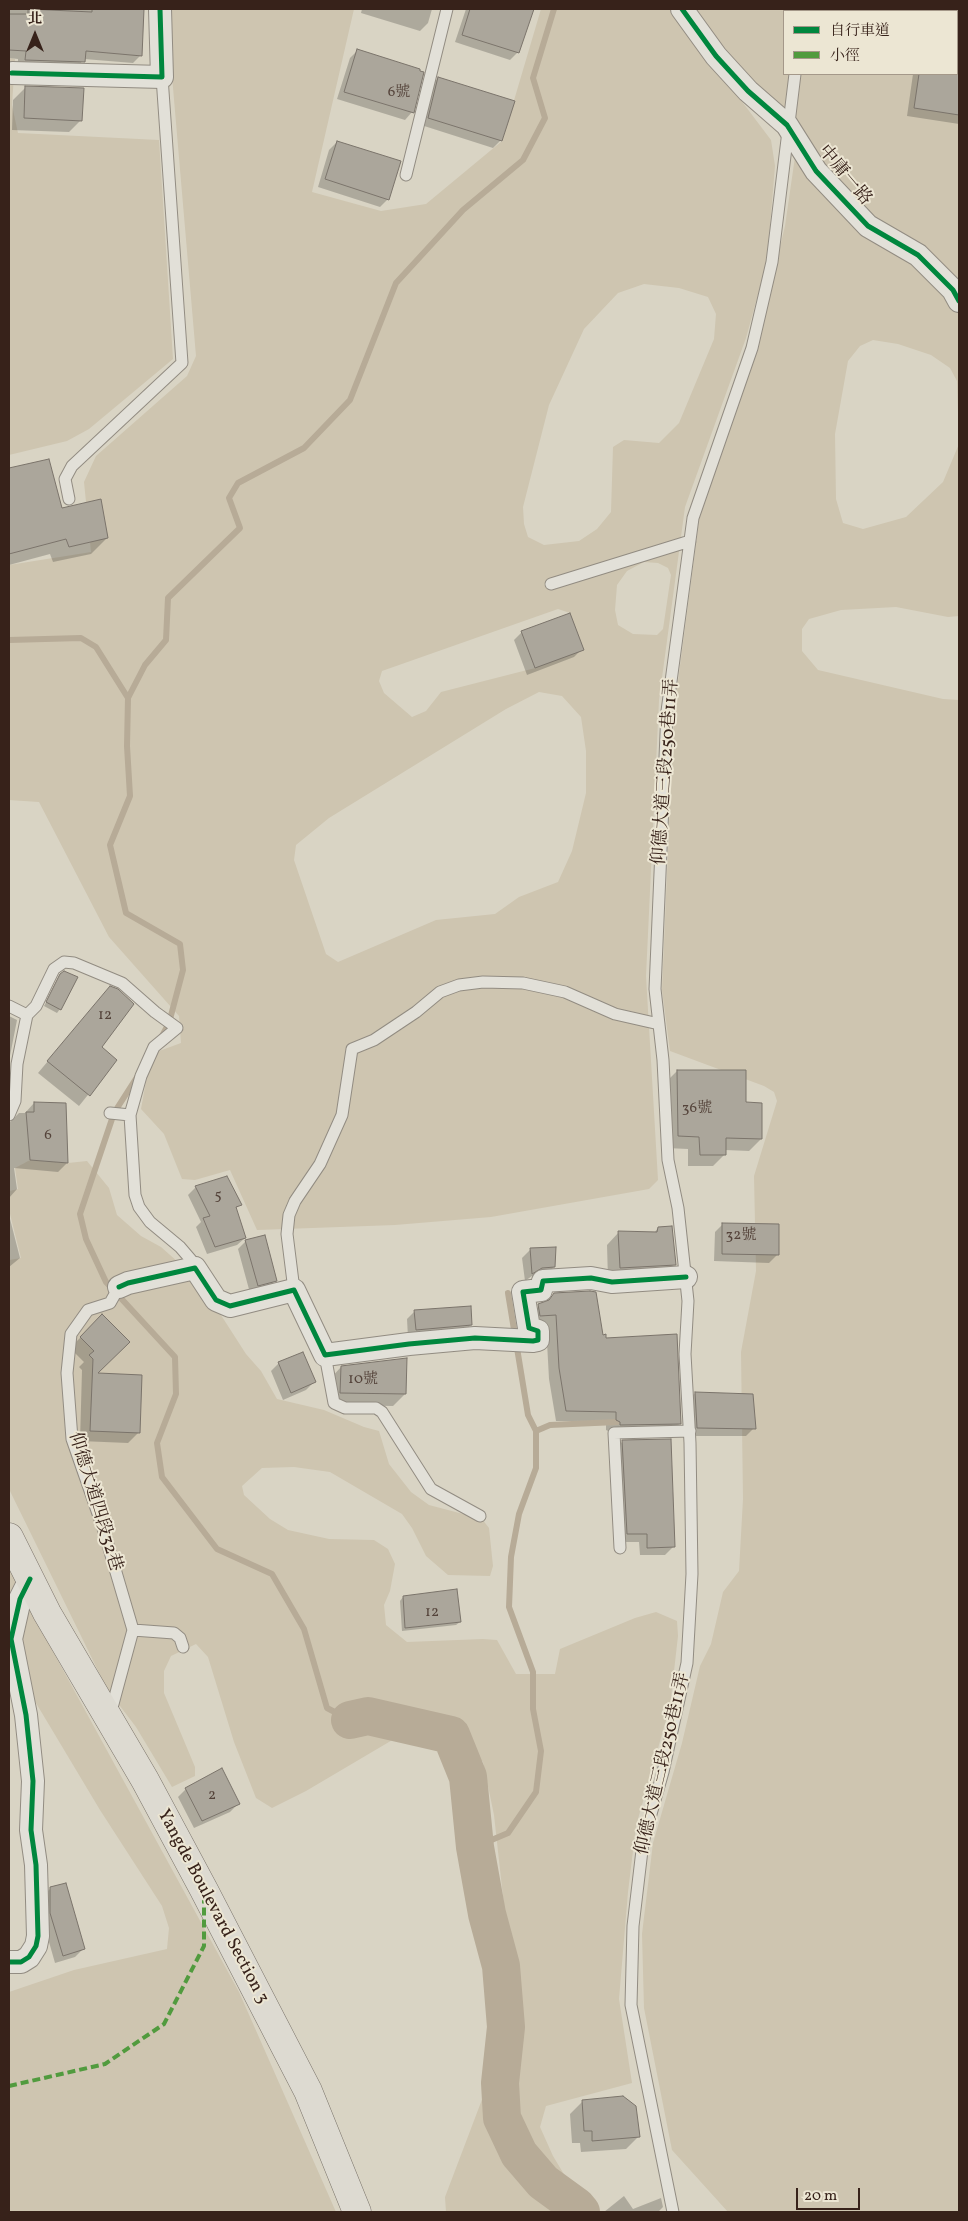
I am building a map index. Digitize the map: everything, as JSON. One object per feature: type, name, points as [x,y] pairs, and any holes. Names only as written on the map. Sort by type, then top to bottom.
[{"type":"main road","name":"Yangde Boulevard Section 3","points":[[9,1537],[47,1613],[109,1719],[204,1890],[308,2091],[357,2212]]},
{"type":"street","points":[[12,73],[162,77],[160,9]]},
{"type":"street","name":"中庸一路","points":[[682,9],[716,56],[748,90],[787,125],[816,171],[868,226],[918,255],[953,290],[959,302]]},
{"type":"street","name":"仰德大道四段32巷","points":[[115,1295],[128,1283],[195,1268],[216,1300]]},
{"type":"street","points":[[216,1300],[230,1306],[294,1290],[325,1355],[475,1338],[538,1340],[538,1331],[529,1328],[523,1292],[542,1290],[543,1281],[591,1278],[612,1282],[686,1277]]},
{"type":"street","points":[[9,1962],[21,1962],[29,1957],[36,1946],[38,1936],[36,1865],[31,1830],[33,1781],[26,1715],[11,1639],[20,1599],[30,1579]]},
{"type":"lane","points":[[406,175],[447,9]]},
{"type":"lane","name":"仰德大道三段250巷11弄","points":[[673,2212],[631,2005],[633,1926],[643,1842],[663,1772],[687,1663],[692,1574],[690,1431],[685,1354],[688,1301],[678,1208],[668,1160],[656,989],[667,711],[693,518],[752,348],[772,262],[787,125],[795,75]]},
{"type":"lane","points":[[69,499],[64,479],[72,466],[182,363],[162,77]]},
{"type":"lane","points":[[551,584],[690,541]]},
{"type":"lane","points":[[9,1115],[15,1101],[17,1064],[27,1015],[36,1006],[54,969],[64,962],[74,962],[122,983],[177,1028],[154,1047],[127,1114],[135,1195],[139,1206],[150,1222],[180,1247],[200,1270],[216,1300]]},
{"type":"lane","points":[[294,1290],[287,1234],[289,1215],[320,1164],[342,1116],[352,1049],[374,1040],[416,1012],[440,992],[459,985],[483,982],[523,983],[565,992],[615,1014],[659,1024]]},
{"type":"lane","points":[[9,1006],[27,1015]]},
{"type":"lane","points":[[110,1113],[127,1114]]},
{"type":"lane","name":"仰德大道四段32巷","points":[[115,1295],[88,1310],[71,1334],[67,1372],[72,1439],[103,1528],[133,1630]]},
{"type":"lane","points":[[325,1355],[334,1404],[345,1408],[376,1408],[382,1412],[431,1488],[480,1516]]},
{"type":"lane","points":[[620,1548],[614,1433],[690,1431]]},
{"type":"lane","points":[[109,1719],[133,1630],[174,1633],[180,1638],[183,1648]]},
{"type":"shaded area","points":[[170,9],[354,9],[312,192],[381,211],[426,204],[502,141],[541,9],[672,9],[771,140],[775,166],[767,262],[746,338],[685,507],[659,700],[646,976],[658,1180],[649,1189],[491,1217],[395,1225],[257,1230],[230,1170],[195,1180],[182,1179],[164,1134],[141,1109],[151,1054],[181,1043],[179,1016],[109,937],[39,802],[9,800],[9,565],[91,552],[84,482],[96,456],[187,376],[196,356],[172,76]],"holes":[[[644,284],[679,288],[708,297],[716,314],[714,339],[679,423],[659,443],[624,440],[613,447],[611,512],[597,529],[579,541],[544,545],[528,537],[524,524],[523,507],[549,405],[584,329],[618,293]],[[644,562],[658,563],[668,568],[671,575],[663,629],[657,635],[633,634],[618,625],[615,610],[617,585],[627,571]],[[558,609],[570,613],[535,668],[441,692],[426,711],[412,717],[384,693],[379,681],[382,671]],[[539,692],[562,696],[581,717],[586,751],[586,793],[572,851],[558,882],[519,897],[495,914],[436,920],[338,962],[326,954],[294,860],[296,845],[329,818],[506,709]]]},
{"type":"shaded area","points":[[692,9],[959,9],[959,444],[959,616],[948,617],[896,607],[841,610],[809,619],[802,629],[802,651],[818,670],[943,699],[959,700],[959,2212],[728,2212],[672,2150],[644,2008],[642,1934],[653,1843],[682,1743],[700,1666],[711,1644],[723,1592],[739,1571],[743,1499],[741,1352],[756,1271],[754,1176],[777,1101],[774,1092],[764,1086],[670,1051],[662,990],[674,712],[699,520],[770,289],[785,226],[796,150]],"holes":[[[873,340],[898,344],[931,355],[950,368],[957,381],[959,444],[943,482],[906,517],[863,529],[843,523],[836,499],[835,434],[848,361],[860,346]]]},
{"type":"shaded area","points":[[9,58],[15,59],[12,105],[18,133],[159,140],[173,359],[89,429],[67,441],[9,455]]},
{"type":"shaded area","points":[[30,1160],[68,1163],[87,1161],[109,1188],[117,1215],[141,1236],[161,1247],[187,1270],[219,1312],[246,1354],[261,1371],[277,1399],[324,1410],[364,1427],[379,1431],[389,1464],[411,1492],[429,1505],[482,1519],[489,1528],[493,1566],[490,1576],[448,1575],[426,1556],[412,1528],[402,1514],[330,1472],[294,1467],[262,1468],[242,1486],[244,1495],[270,1519],[288,1530],[329,1539],[374,1540],[388,1549],[395,1564],[390,1591],[384,1605],[386,1625],[407,1642],[497,1640],[516,1674],[555,1674],[560,1649],[635,1618],[656,1612],[677,1621],[678,1636],[670,1706],[636,1826],[628,1892],[619,1999],[632,2083],[546,2106],[540,2127],[553,2156],[577,2196],[577,2212],[446,2212],[445,2197],[486,2089],[499,2023],[508,1942],[494,1815],[483,1762],[447,1721],[411,1729],[306,1791],[272,1808],[256,1798],[234,1742],[208,1657],[196,1644],[171,1656],[164,1671],[164,1693],[195,1767],[195,1776],[172,1787],[136,1727],[107,1689],[9,1489],[9,1260],[21,1258],[9,1210],[9,1191],[18,1189],[15,1168]]},
{"type":"shaded area","points":[[9,1567],[51,1648],[239,1992],[336,2212],[9,2212],[9,1992],[74,1970],[167,1949],[169,1928],[162,1906],[100,1810],[30,1693],[9,1647]]},
{"type":"building","points":[[28,9],[92,12],[92,9],[144,9],[142,56],[86,51],[85,62],[25,60],[26,51],[9,50],[9,14],[28,14]]},
{"type":"building","points":[[470,9],[534,9],[519,53],[462,35]]},
{"type":"building","points":[[357,49],[420,69],[420,71],[424,72],[414,113],[344,92]]},
{"type":"building","points":[[959,74],[959,115],[914,108],[919,75]]},
{"type":"building","points":[[438,77],[515,101],[502,141],[428,118]]},
{"type":"building","points":[[25,86],[84,88],[82,121],[24,118]]},
{"type":"building","points":[[337,141],[401,161],[389,200],[325,179]]},
{"type":"building","points":[[49,459],[62,508],[101,499],[108,538],[69,547],[66,539],[9,554],[9,468]]},
{"type":"building","points":[[570,613],[584,650],[535,668],[521,631]]},
{"type":"building","points":[[64,971],[78,977],[61,1010],[46,1002],[60,974]]},
{"type":"building","points":[[110,986],[118,989],[134,1004],[102,1047],[117,1060],[90,1096],[47,1061]]},
{"type":"building","points":[[677,1070],[746,1070],[746,1102],[762,1103],[762,1139],[726,1138],[726,1155],[700,1155],[699,1137],[678,1136]]},
{"type":"building","points":[[34,1102],[66,1103],[68,1163],[30,1160],[26,1112],[34,1112]]},
{"type":"building","points":[[227,1176],[242,1205],[236,1207],[246,1238],[215,1247],[203,1218],[210,1216],[195,1186]]},
{"type":"building","points":[[722,1223],[779,1224],[779,1255],[722,1254]]},
{"type":"building","points":[[672,1226],[676,1265],[620,1268],[618,1231],[657,1232],[658,1227]]},
{"type":"building","points":[[265,1235],[277,1281],[258,1286],[245,1240]]},
{"type":"building","points":[[556,1247],[555,1267],[542,1268],[532,1274],[530,1248]]},
{"type":"building","points":[[596,1292],[603,1335],[606,1334],[606,1338],[677,1334],[681,1424],[620,1425],[620,1422],[616,1420],[616,1412],[566,1411],[559,1368],[556,1315],[540,1316],[538,1304],[549,1300],[554,1293]]},
{"type":"building","points":[[471,1306],[472,1325],[416,1330],[414,1310]]},
{"type":"building","points":[[102,1314],[130,1342],[98,1373],[142,1375],[140,1433],[90,1431],[93,1359],[89,1355],[94,1351],[80,1337]]},
{"type":"building","points":[[303,1352],[316,1382],[291,1393],[278,1362]]},
{"type":"building","points":[[407,1358],[406,1394],[340,1393],[341,1366]]},
{"type":"building","points":[[695,1392],[753,1394],[756,1429],[697,1428]]},
{"type":"building","points":[[671,1439],[675,1547],[647,1548],[647,1534],[627,1534],[622,1440]]},
{"type":"building","points":[[457,1589],[461,1622],[405,1628],[403,1596]]},
{"type":"building","points":[[222,1768],[240,1804],[202,1821],[185,1788]]},
{"type":"building","points":[[66,1883],[85,1949],[63,1956],[50,1913],[50,1887]]},
{"type":"building","points":[[623,2096],[636,2106],[640,2137],[592,2141],[592,2131],[584,2131],[582,2100]]},
{"type":"waterway","points":[[128,698],[145,665],[166,640],[168,598],[240,528],[229,498],[238,483],[304,448],[350,400],[396,283],[463,210],[523,160],[545,118],[533,78],[554,9]]},
{"type":"waterway","points":[[9,640],[81,638],[96,647],[128,698],[127,746],[130,796],[110,845],[126,913],[180,944],[183,970],[169,1023],[161,1038]]},
{"type":"waterway","points":[[137,1077],[114,1113],[80,1214],[86,1239],[106,1282],[175,1357],[176,1394],[157,1443],[162,1477],[217,1549],[272,1574],[304,1629],[327,1708],[350,1720]]},
{"type":"waterway","points":[[475,1847],[508,1833],[536,1792],[541,1751],[533,1709],[533,1672],[509,1607],[511,1557],[519,1514],[536,1468],[536,1431],[528,1415],[508,1293]]},
{"type":"waterway","points":[[536,1431],[550,1425],[617,1422]]},
{"type":"waterway","points":[[350,1720],[368,1716],[451,1735],[468,1777],[475,1847],[487,1914],[501,1966],[506,2027],[500,2083],[502,2118],[519,2154],[543,2182],[576,2206],[581,2212]]},
{"type":"marked path","points":[[9,2086],[105,2064],[164,2024],[204,1946],[204,1890]]},
{"type":"cycle path","points":[[12,73],[162,77],[160,9]]},
{"type":"cycle path","points":[[682,9],[716,56],[748,91],[787,125],[816,171],[868,226],[918,255],[953,290],[959,301]]},
{"type":"cycle path","points":[[119,1287],[128,1283],[195,1268],[216,1300],[230,1306],[294,1290],[325,1355],[475,1338],[538,1340],[538,1331],[529,1328],[523,1292],[541,1290],[543,1281],[591,1278],[612,1282],[686,1277]]},
{"type":"cycle path","points":[[9,1962],[21,1962],[29,1957],[36,1946],[38,1936],[36,1865],[31,1830],[33,1781],[26,1715],[11,1639],[20,1599],[30,1579]]}]
